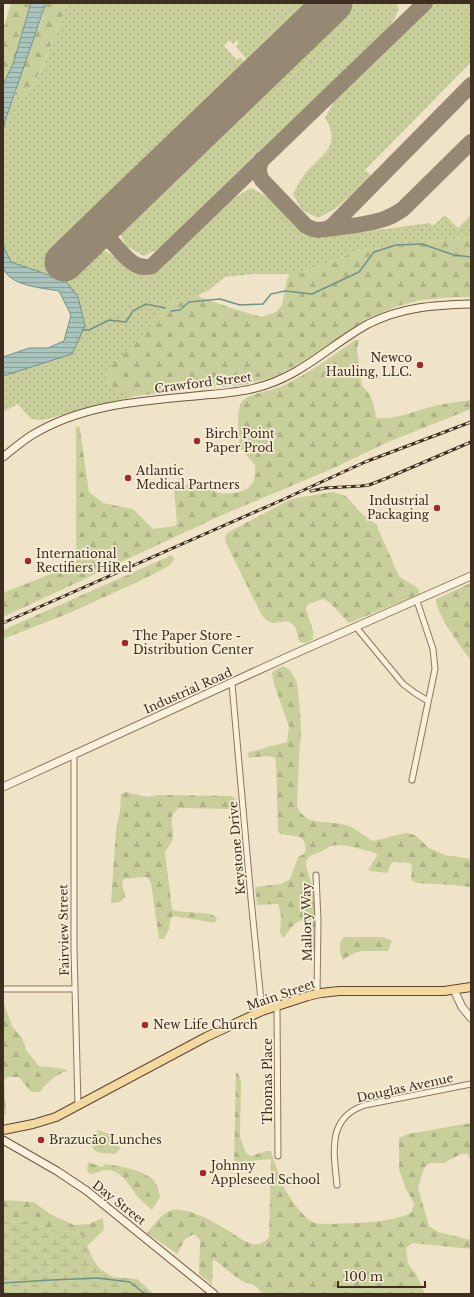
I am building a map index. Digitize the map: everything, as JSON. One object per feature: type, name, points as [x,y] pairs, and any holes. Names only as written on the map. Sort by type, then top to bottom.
[{"type":"main road","name":"Crawford Street","points":[[3,457],[32,435],[47,427],[84,412],[130,402],[234,392],[256,388],[285,377],[300,369],[369,324],[394,313],[419,307],[443,304],[471,304]]},
{"type":"main road","name":"Industrial Road","points":[[3,787],[471,576]]},
{"type":"main road","name":"Main Street","points":[[3,1130],[33,1124],[56,1117],[206,1037],[262,1012],[317,994],[346,991],[432,992],[471,987]]},
{"type":"main road","points":[[454,990],[461,1004],[471,1018]]},
{"type":"main road","name":"Day Street","points":[[3,1140],[57,1171],[87,1191],[214,1294]]},
{"type":"street","points":[[412,780],[435,669],[435,660],[430,637],[417,601]]},
{"type":"street","points":[[356,627],[403,684],[428,701]]},
{"type":"street","name":"Keystone Drive","points":[[232,684],[262,1012]]},
{"type":"street","name":"Fairview Street","points":[[74,754],[73,815],[78,1106]]},
{"type":"street","name":"Mallory Way","points":[[316,874],[318,921],[317,994]]},
{"type":"street","points":[[3,989],[75,988]]},
{"type":"street","name":"Thomas Place","points":[[277,1007],[278,1156]]},
{"type":"street","name":"Douglas Avenue","points":[[337,1185],[334,1148],[335,1135],[341,1122],[350,1112],[365,1105],[471,1084]]},
{"type":"green space","points":[[11,3],[31,3],[13,64],[3,85],[3,30]]},
{"type":"green space","points":[[46,3],[68,3],[41,70],[27,94],[15,95],[28,52],[43,16]]},
{"type":"green space","points":[[68,3],[314,3],[251,64],[236,47],[239,43],[237,40],[233,44],[229,40],[224,46],[237,60],[240,57],[248,66],[54,253],[73,273],[99,247],[137,271],[146,273],[155,270],[232,199],[251,188],[271,199],[305,232],[319,238],[429,223],[433,226],[445,215],[458,228],[471,215],[471,237],[356,251],[330,263],[298,274],[253,274],[225,277],[209,290],[197,296],[174,301],[137,341],[108,369],[107,382],[116,390],[135,396],[43,420],[31,419],[18,404],[3,412],[3,376],[54,360],[84,326],[66,281],[11,262],[3,245],[3,132],[5,121],[15,95],[27,94],[41,71]]},
{"type":"green space","points":[[352,3],[396,3],[399,10],[389,28],[325,93],[200,213],[162,247],[144,256],[126,246],[118,229]]},
{"type":"green space","points":[[432,3],[471,3],[471,62],[365,170],[372,177],[335,209],[318,218],[302,210],[293,194],[304,175],[322,156],[330,144],[332,137],[330,128],[325,118],[334,101],[372,60]]},
{"type":"green space","points":[[471,237],[471,297],[421,300],[398,306],[366,319],[304,361],[272,378],[242,385],[135,396],[116,390],[107,382],[108,369],[137,341],[174,301],[197,296],[261,317],[276,312],[282,305],[287,279],[290,274],[298,274],[330,263],[356,251]]},
{"type":"green space","points":[[355,340],[359,340],[357,349],[362,386],[372,400],[376,418],[391,418],[439,405],[471,400],[471,409],[388,442],[336,467],[220,516],[3,617],[3,593],[73,565],[76,562],[76,427],[79,427],[80,429],[89,492],[103,503],[133,509],[153,529],[175,526],[177,523],[174,491],[177,486],[203,483],[218,493],[234,493],[245,490],[254,481],[255,465],[240,448],[238,425],[239,407],[241,403],[248,397],[275,389],[300,377]]},
{"type":"green space","points":[[333,492],[346,496],[362,514],[376,524],[399,576],[417,588],[419,590],[419,594],[349,623],[329,602],[323,599],[308,604],[306,609],[313,631],[313,639],[306,643],[299,642],[294,625],[288,622],[273,623],[262,616],[226,543],[225,538],[227,533],[291,499]]},
{"type":"green space","points":[[170,556],[175,558],[169,566],[142,580],[67,614],[3,639],[3,630]]},
{"type":"green space","points":[[471,583],[471,661],[444,621],[436,599]]},
{"type":"green space","points":[[283,666],[290,670],[297,682],[301,733],[297,806],[301,813],[318,822],[349,826],[373,841],[406,833],[415,835],[429,848],[445,855],[471,859],[471,887],[416,883],[411,880],[412,867],[410,863],[392,862],[387,873],[370,871],[368,870],[377,856],[376,853],[347,846],[331,846],[310,857],[306,863],[313,889],[316,913],[316,940],[313,954],[311,954],[309,931],[304,921],[300,921],[295,924],[283,938],[280,931],[281,915],[278,904],[257,905],[255,887],[281,884],[290,879],[298,857],[304,854],[306,849],[304,841],[300,837],[281,834],[278,831],[275,758],[268,756],[249,758],[247,755],[249,752],[287,742],[289,727],[274,684],[272,673],[276,669]]},
{"type":"green space","points":[[127,792],[147,797],[159,795],[231,796],[236,799],[236,807],[227,809],[179,808],[175,812],[172,820],[172,841],[165,852],[172,909],[176,911],[211,914],[217,918],[215,923],[173,916],[170,920],[169,929],[164,939],[159,939],[151,883],[148,878],[145,877],[124,879],[122,882],[125,897],[120,902],[111,903],[116,830],[120,811],[121,794]]},
{"type":"green space","points":[[344,937],[383,937],[392,941],[388,951],[363,951],[354,953],[343,960],[340,948]]},
{"type":"green space","points":[[3,1002],[12,1026],[22,1038],[26,1050],[39,1066],[65,1069],[68,1071],[52,1079],[40,1092],[31,1092],[19,1077],[8,1077],[4,1080],[6,1113],[3,1117]]},
{"type":"green space","points":[[236,1073],[238,1073],[241,1081],[240,1137],[246,1153],[251,1156],[266,1151],[271,1151],[287,1193],[306,1217],[319,1224],[370,1222],[391,1219],[411,1213],[414,1204],[405,1187],[399,1170],[399,1138],[408,1134],[471,1123],[471,1162],[468,1154],[461,1154],[444,1163],[430,1163],[424,1168],[418,1188],[429,1226],[438,1232],[471,1240],[471,1249],[413,1243],[406,1248],[408,1264],[416,1274],[425,1294],[262,1294],[256,1287],[242,1281],[213,1259],[212,1285],[199,1274],[200,1240],[194,1234],[185,1239],[177,1254],[147,1233],[164,1214],[178,1209],[201,1216],[249,1243],[262,1243],[269,1237],[271,1159],[234,1163]]},
{"type":"green space","points":[[98,1130],[109,1134],[112,1140],[121,1148],[115,1154],[101,1153],[94,1150],[91,1143],[91,1137]]},
{"type":"green space","points":[[88,1162],[102,1167],[105,1164],[125,1167],[145,1174],[155,1182],[160,1197],[152,1210],[138,1197],[121,1175],[111,1170],[90,1174],[87,1170]]},
{"type":"green space","points":[[3,1200],[34,1202],[50,1214],[74,1225],[89,1224],[103,1218],[104,1230],[87,1246],[83,1236],[77,1233],[46,1229],[35,1223],[25,1221],[3,1222]]},
{"type":"green space","points":[[25,1221],[35,1223],[46,1229],[77,1233],[83,1236],[92,1258],[100,1269],[113,1277],[137,1279],[154,1294],[3,1294],[3,1222]]},
{"type":"water","points":[[31,3],[46,3],[5,121],[3,132],[3,85],[13,64]]},
{"type":"water","points":[[3,245],[11,262],[66,281],[78,297],[85,326],[72,354],[3,376],[3,357],[29,348],[48,348],[64,341],[71,315],[59,291],[21,283],[8,275],[4,270],[3,265]]},
{"type":"waterway","points":[[171,311],[180,310],[189,302],[220,299],[240,305],[263,304],[271,294],[285,291],[312,294],[359,272],[374,252],[396,245],[422,244],[454,255],[471,257]]},
{"type":"waterway","points":[[82,330],[89,330],[109,320],[126,322],[133,311],[146,304],[165,308]]},
{"type":"waterway","points":[[3,1283],[98,1278],[130,1282],[145,1294]]},
{"type":"taxiway","points":[[113,216],[107,228],[110,240],[134,264],[146,267],[152,266],[425,3]]},
{"type":"taxiway","points":[[329,228],[471,85]]},
{"type":"taxiway","points":[[262,159],[259,170],[262,180],[306,226],[318,230],[368,223],[394,215],[403,209],[471,142]]},
{"type":"runway","points":[[64,262],[333,3]]},
{"type":"railway","points":[[3,623],[365,462],[471,422]]},
{"type":"railway","points":[[311,491],[325,488],[369,485],[471,442]]},
{"type":"place","name":"Newco Hauling, LLC.","points":[[420,365]]},
{"type":"place","name":"Birch Point Paper Prod","points":[[197,441]]},
{"type":"place","name":"Atlantic Medical Partners","points":[[128,478]]},
{"type":"place","name":"Industrial Packaging","points":[[437,508]]},
{"type":"place","name":"International Rectifiers HiRel","points":[[28,561]]},
{"type":"place","name":"The Paper Store - Distribution Center","points":[[125,643]]},
{"type":"place","name":"New Life Church","points":[[145,1025]]},
{"type":"place","name":"Brazucăo Lunches","points":[[41,1140]]},
{"type":"place","name":"Johnny Appleseed School","points":[[203,1173]]}]
